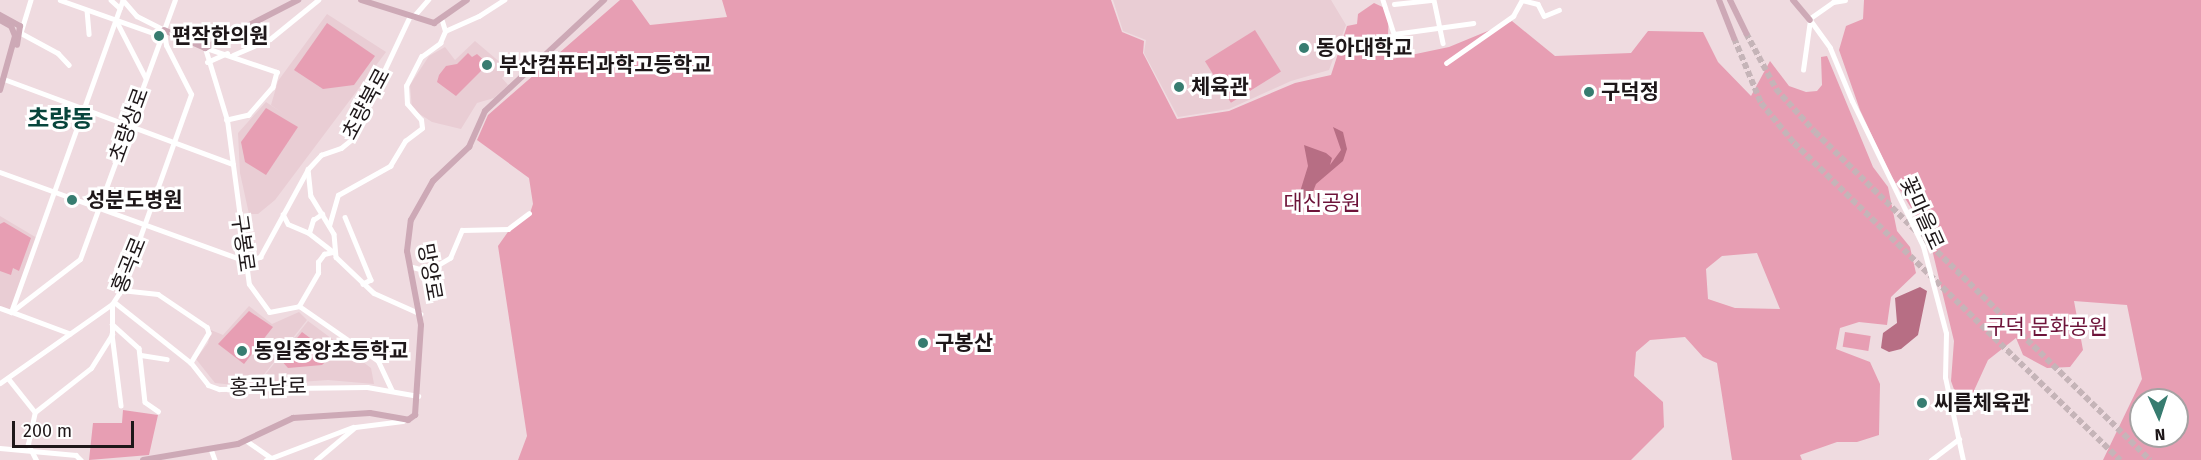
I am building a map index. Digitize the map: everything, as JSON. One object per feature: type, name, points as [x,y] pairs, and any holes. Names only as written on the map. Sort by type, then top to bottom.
[{"type":"main road","points":[[163,33],[205,48],[297,0]]},
{"type":"main road","points":[[361,0],[412,17],[442,21],[467,0]]},
{"type":"main road","name":"망양로","points":[[408,420],[417,413],[421,314],[409,266],[408,226],[433,181],[468,147],[485,111],[604,0]]},
{"type":"main road","points":[[1719,0],[1734,38]]},
{"type":"main road","points":[[1730,0],[1746,33]]},
{"type":"main road","name":"꽃마을로","points":[[1793,0],[1810,20]]},
{"type":"main road","points":[[1,15],[17,22],[21,33],[10,59]]},
{"type":"main road","points":[[0,90],[15,36],[11,26],[1,15]]},
{"type":"main road","points":[[143,460],[173,458],[247,441],[278,422],[293,418],[370,414],[408,420]]},
{"type":"street","points":[[31,0],[21,33],[58,53],[69,65]]},
{"type":"street","points":[[60,0],[116,20],[163,33]]},
{"type":"street","points":[[111,0],[120,8]]},
{"type":"street","points":[[11,312],[123,0],[137,16],[163,33]]},
{"type":"street","name":"초량상로","points":[[11,312],[80,259],[175,0]]},
{"type":"street","points":[[207,63],[270,39],[318,0]]},
{"type":"street","points":[[386,8],[390,0]]},
{"type":"street","name":"초량북로","points":[[246,261],[264,252],[308,169],[321,155],[352,138],[412,17],[428,0]]},
{"type":"street","points":[[445,31],[479,16],[504,0]]},
{"type":"street","points":[[1383,0],[1392,4],[1434,0],[1443,43]]},
{"type":"street","points":[[1446,63],[1513,16],[1521,0],[1538,4],[1544,16],[1559,10]]},
{"type":"street","points":[[1803,70],[1810,20],[1833,2],[1845,0]]},
{"type":"street","points":[[1392,4],[1396,52]]},
{"type":"street","points":[[87,10],[89,34]]},
{"type":"street","points":[[116,20],[146,78]]},
{"type":"street","name":"꽃마을로","points":[[1810,20],[1830,48],[1852,101],[1923,246],[1946,333],[1945,377],[1963,460]]},
{"type":"street","points":[[329,226],[338,195],[390,166],[405,141],[422,128],[421,120],[407,104],[408,80],[424,53],[440,43],[445,31],[442,21]]},
{"type":"street","points":[[1394,34],[1473,23]]},
{"type":"street","name":"홍곡로","points":[[0,383],[113,303],[121,290],[176,142],[191,94],[166,45],[163,33]]},
{"type":"street","points":[[205,48],[230,54],[277,72],[273,87],[249,115],[227,120]]},
{"type":"street","name":"구봉로","points":[[205,48],[207,63],[227,120],[249,284],[269,312],[299,306]]},
{"type":"street","points":[[4,79],[232,164]]},
{"type":"street","points":[[308,169],[311,196],[334,234],[333,252]]},
{"type":"street","points":[[0,172],[246,261]]},
{"type":"street","points":[[409,266],[428,271],[450,258],[462,230],[508,230],[529,213]]},
{"type":"street","points":[[284,214],[288,224],[309,233],[333,252],[363,284],[383,298],[421,314]]},
{"type":"street","points":[[309,233],[313,220],[322,214]]},
{"type":"street","points":[[345,217],[364,253],[371,280],[363,284]]},
{"type":"street","points":[[333,252],[324,254],[318,262],[318,273],[299,306],[378,361],[392,391]]},
{"type":"street","points":[[121,290],[154,292],[207,327],[208,333],[191,363]]},
{"type":"street","points":[[113,303],[112,334],[121,405]]},
{"type":"street","name":"홍곡남로","points":[[113,303],[191,363],[208,385],[219,389],[327,386],[392,391],[418,396]]},
{"type":"street","points":[[0,308],[70,334]]},
{"type":"street","points":[[112,324],[138,346],[141,355],[145,402],[158,411]]},
{"type":"street","points":[[36,460],[27,434],[35,412],[91,368],[112,334]]},
{"type":"street","points":[[141,355],[167,359]]},
{"type":"street","points":[[8,378],[35,412]]},
{"type":"street","points":[[247,441],[270,459],[355,427],[408,420]]},
{"type":"street","points":[[316,460],[355,427]]},
{"type":"street","points":[[1931,460],[1959,439]]},
{"type":"street","points":[[0,448],[76,455],[81,460]]},
{"type":"street","points":[[211,449],[216,460]]},
{"type":"shaded area","points":[[1113,0],[1331,0],[1346,25],[1329,70],[1291,81],[1229,109],[1178,117],[1144,53],[1146,40],[1123,31]]},
{"type":"shaded area","points":[[327,14],[386,52],[275,200],[258,214],[249,214],[240,173],[238,133],[266,102],[284,114],[271,105],[278,81]]},
{"type":"shaded area","points":[[475,41],[509,70],[502,78],[508,85],[494,98],[477,103],[461,129],[432,122],[412,109],[410,85],[429,56],[445,47],[455,60]]},
{"type":"shaded area","points":[[1333,127],[1343,132],[1347,149],[1343,161],[1316,184],[1309,202],[1304,200],[1295,207],[1293,202],[1299,195],[1308,166],[1304,145],[1326,153],[1332,158],[1330,165],[1341,150]]},
{"type":"shaded area","points":[[0,216],[37,238],[11,312],[0,308]]},
{"type":"shaded area","points":[[1920,287],[1927,291],[1918,335],[1901,349],[1889,352],[1881,348],[1883,333],[1897,323],[1895,298]]},
{"type":"shaded area","name":"동일중앙초등학교","points":[[249,306],[272,324],[299,312],[307,320],[254,387],[215,383],[196,359],[208,343],[211,330],[223,335]]},
{"type":"shaded area","points":[[308,321],[371,368],[374,384],[328,380],[257,385]]},
{"type":"green space","name":"대신공원","points":[[620,0],[632,0],[650,25],[727,17],[722,0],[1111,0],[1122,32],[1144,41],[1143,53],[1177,119],[1229,111],[1295,83],[1331,75],[1347,26],[1357,24],[1358,14],[1374,3],[1389,10],[1387,60],[1449,47],[1512,21],[1555,56],[1631,53],[1648,31],[1703,32],[1718,62],[1751,96],[1770,61],[1789,86],[1806,92],[1817,91],[1822,85],[1821,57],[1827,56],[1873,167],[1888,187],[1897,231],[1910,247],[1916,273],[1891,297],[1887,325],[1859,322],[1840,328],[1836,349],[1870,362],[1880,384],[1879,435],[1857,442],[1837,442],[1800,455],[1802,460],[1732,460],[1717,363],[1703,357],[1685,337],[1650,340],[1636,352],[1634,376],[1663,402],[1664,427],[1631,460],[518,460],[527,436],[498,246],[510,229],[530,213],[533,204],[529,178],[477,140],[488,115]],"holes":[[[1757,253],[1780,309],[1735,308],[1708,299],[1706,269],[1722,256]]]},
{"type":"green space","name":"구덕 문화공원","points":[[1864,0],[2201,0],[2201,460],[2103,460],[2129,406],[2129,448],[2189,448],[2189,388],[2138,388],[2142,379],[2127,305],[2074,301],[2083,350],[2070,367],[2047,368],[2023,355],[2016,338],[1988,360],[1972,395],[1973,410],[1962,412],[1951,381],[1954,341],[1929,237],[1890,174],[1860,110],[1839,50],[1846,26],[1863,19]]},
{"type":"green space","points":[[327,23],[375,56],[354,85],[323,89],[294,70]]},
{"type":"green space","points":[[1255,30],[1281,72],[1231,103],[1205,61]]},
{"type":"green space","points":[[468,53],[472,57],[477,54],[488,64],[456,96],[437,82],[446,66],[457,64]]},
{"type":"green space","points":[[266,108],[298,127],[266,175],[245,162],[241,142]]},
{"type":"green space","points":[[4,222],[31,238],[19,271],[13,268],[11,275],[0,271],[0,224]]},
{"type":"green space","points":[[249,311],[273,327],[244,364],[218,344]]},
{"type":"green space","points":[[302,332],[333,355],[322,365],[288,368],[280,359]]},
{"type":"green space","points":[[1845,332],[1871,336],[1868,351],[1843,347]]},
{"type":"green space","points":[[123,410],[158,415],[149,455],[89,460],[93,423],[122,423]]},
{"type":"tunnel","points":[[1746,33],[1776,89],[1815,132],[2150,460]]},
{"type":"tunnel","points":[[1734,38],[1761,103],[1794,143],[2120,460]]},
{"type":"place","name":"편작한의원","points":[[159,36]]},
{"type":"place","name":"동아대학교","points":[[1304,48]]},
{"type":"place","name":"부산컴퓨터과학고등학교","points":[[487,65]]},
{"type":"place","name":"체육관","points":[[1179,87]]},
{"type":"place","name":"구덕정","points":[[1589,92]]},
{"type":"place","name":"성분도병원","points":[[72,200]]},
{"type":"place","name":"구봉산","points":[[923,343]]},
{"type":"place","name":"동일중앙초등학교","points":[[242,351]]},
{"type":"place","name":"씨름체육관","points":[[1922,403]]},
{"type":"district","name":"초량동","points":[[60,120]]}]
